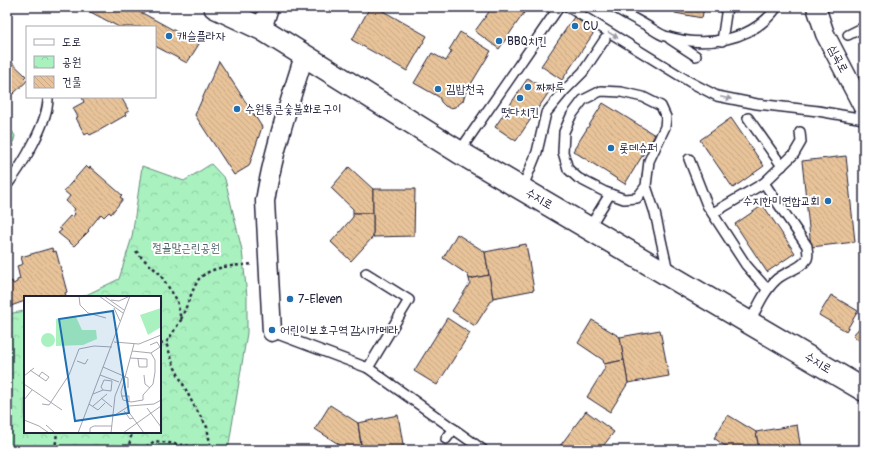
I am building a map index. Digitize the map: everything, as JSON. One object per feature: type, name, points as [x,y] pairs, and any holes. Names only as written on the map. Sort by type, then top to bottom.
[{"type":"main road","name":"수지로","points":[[215,7],[262,29],[459,152],[864,390]]},
{"type":"street","points":[[262,29],[269,7]]},
{"type":"street","name":"심곡로","points":[[816,7],[828,40],[864,109]]},
{"type":"street","points":[[272,332],[265,201],[268,179],[304,56]]},
{"type":"lane","points":[[459,152],[559,7]]},
{"type":"lane","points":[[568,7],[690,82],[717,96],[757,104],[818,111],[864,119]]},
{"type":"lane","points":[[614,7],[664,35],[696,56]]},
{"type":"lane","points":[[722,41],[727,7]]},
{"type":"lane","points":[[664,35],[703,42],[722,41],[738,36],[756,27],[771,15],[777,7]]},
{"type":"lane","points":[[848,35],[864,27]]},
{"type":"lane","points":[[522,189],[537,152],[546,113],[565,90],[583,72],[604,40]]},
{"type":"lane","points":[[646,186],[637,198],[624,199],[610,194],[578,178],[568,169],[563,152],[564,132],[571,116],[583,100],[601,91],[620,92],[643,97],[661,106],[666,117],[665,127],[649,161],[646,186],[655,213],[668,274]]},
{"type":"lane","points":[[7,185],[18,170],[36,137],[48,105],[48,98]]},
{"type":"lane","points":[[748,118],[782,166]]},
{"type":"lane","points":[[712,213],[764,183],[794,154],[801,142],[800,132]]},
{"type":"lane","points":[[689,159],[707,205],[746,265],[767,289]]},
{"type":"lane","points":[[750,322],[767,289],[777,279],[800,265],[807,259],[808,254],[807,246],[764,183]]},
{"type":"lane","points":[[589,228],[610,194]]},
{"type":"lane","points":[[366,273],[409,300],[368,368]]},
{"type":"lane","points":[[272,332],[368,368],[483,450]]},
{"type":"lane","points":[[446,439],[454,429]]},
{"type":"path","points":[[136,251],[159,273],[177,300],[181,320]]},
{"type":"path","points":[[161,344],[166,343],[181,320],[199,280],[209,272],[224,267],[269,262]]},
{"type":"path","points":[[166,343],[175,368],[193,404],[207,427],[211,449]]},
{"type":"path","points":[[55,450],[57,433]]},
{"type":"path","points":[[128,450],[132,433]]},
{"type":"path","points":[[141,450],[155,441],[217,450]]},
{"type":"path","points":[[93,450],[99,447],[120,450]]},
{"type":"green space","points":[[12,131],[15,136],[10,155],[7,158],[7,132]]},
{"type":"green space","name":"절골말근린공원","points":[[211,164],[225,179],[242,250],[247,296],[247,333],[228,450],[7,450],[7,314],[24,311],[24,433],[161,433],[161,296],[84,296],[119,279],[132,237],[142,166],[184,181]]},
{"type":"building","name":"캐슬플라자","points":[[81,7],[129,7],[199,44],[187,63],[156,47],[156,26],[117,26]]},
{"type":"building","points":[[370,7],[376,7],[427,36],[407,71],[352,40]]},
{"type":"building","points":[[489,7],[528,7],[499,49],[475,31],[491,9]]},
{"type":"building","points":[[676,7],[704,7],[702,18],[675,13]]},
{"type":"building","points":[[574,17],[595,31],[562,80],[541,66]]},
{"type":"building","points":[[460,32],[491,51],[465,94],[463,101],[455,107],[450,108],[441,102],[439,97],[414,83],[432,53],[446,61],[452,51],[449,50]]},
{"type":"building","points":[[7,58],[26,76],[24,78],[26,82],[13,94],[11,93],[7,97]]},
{"type":"building","points":[[219,61],[262,127],[249,166],[234,175],[195,115]]},
{"type":"building","points":[[528,78],[549,92],[516,141],[495,127]]},
{"type":"building","points":[[82,98],[122,98],[129,111],[125,113],[126,115],[100,130],[90,135],[88,133],[85,135],[76,118],[78,117],[73,108],[84,102]]},
{"type":"building","points":[[603,103],[655,135],[625,184],[573,151]]},
{"type":"building","points":[[731,118],[764,166],[733,188],[700,140]]},
{"type":"building","name":"수지한미연합교회","points":[[846,156],[855,242],[811,247],[802,161]]},
{"type":"building","points":[[86,166],[89,169],[90,167],[122,195],[120,197],[123,199],[111,214],[109,212],[104,217],[101,214],[88,230],[89,231],[74,246],[58,233],[62,230],[59,228],[70,216],[72,218],[75,214],[73,212],[75,209],[66,201],[70,196],[64,191]]},
{"type":"building","points":[[349,167],[373,189],[373,213],[353,213],[353,209],[331,188]]},
{"type":"building","points":[[373,189],[415,189],[414,236],[373,237]]},
{"type":"building","points":[[763,205],[795,253],[767,272],[735,224]]},
{"type":"building","points":[[353,213],[373,213],[373,237],[351,261],[331,242],[353,217]]},
{"type":"building","points":[[457,234],[485,252],[489,275],[469,279],[468,275],[443,258]]},
{"type":"building","points":[[526,244],[534,290],[493,298],[485,252]]},
{"type":"building","points":[[52,248],[53,252],[56,251],[67,292],[65,293],[66,296],[24,296],[24,301],[8,307],[7,283],[12,281],[13,284],[20,279],[17,266],[23,264],[21,257]]},
{"type":"building","points":[[489,275],[493,298],[475,326],[452,311],[470,283],[469,279]]},
{"type":"building","points":[[831,295],[858,311],[846,331],[819,315]]},
{"type":"building","points":[[447,318],[470,333],[437,385],[414,371]]},
{"type":"building","points":[[592,320],[620,337],[624,360],[604,364],[603,360],[578,343]]},
{"type":"building","points":[[864,323],[864,345],[853,335]]},
{"type":"building","points":[[660,330],[669,376],[628,383],[620,337]]},
{"type":"building","points":[[624,360],[628,383],[610,412],[587,397],[605,368],[604,364]]},
{"type":"building","points":[[330,405],[358,423],[361,446],[341,450],[340,445],[315,429]]},
{"type":"building","points":[[586,411],[614,432],[600,450],[557,450]]},
{"type":"building","points":[[398,415],[404,450],[362,450],[358,423]]},
{"type":"building","points":[[728,415],[756,432],[759,450],[731,450],[714,438]]},
{"type":"building","points":[[797,425],[801,450],[759,450],[756,432]]},
{"type":"building","points":[[361,446],[362,450],[341,450]]},
{"type":"place","name":"CU","points":[[575,26]]},
{"type":"place","name":"캐슬플라자","points":[[169,36]]},
{"type":"place","name":"BBQ치킨","points":[[499,41]]},
{"type":"place","name":"짜짜루","points":[[528,87]]},
{"type":"place","name":"김밥천국","points":[[438,89]]},
{"type":"place","name":"떳다치킨","points":[[520,98]]},
{"type":"place","name":"수원통큰숯불화로구이","points":[[237,109]]},
{"type":"place","name":"롯데슈퍼","points":[[611,148]]},
{"type":"place","name":"수지한미연합교회","points":[[828,201]]},
{"type":"place","name":"7-Eleven","points":[[290,299]]},
{"type":"place","name":"어린이보호구역 감시카메라","points":[[272,330]]}]
